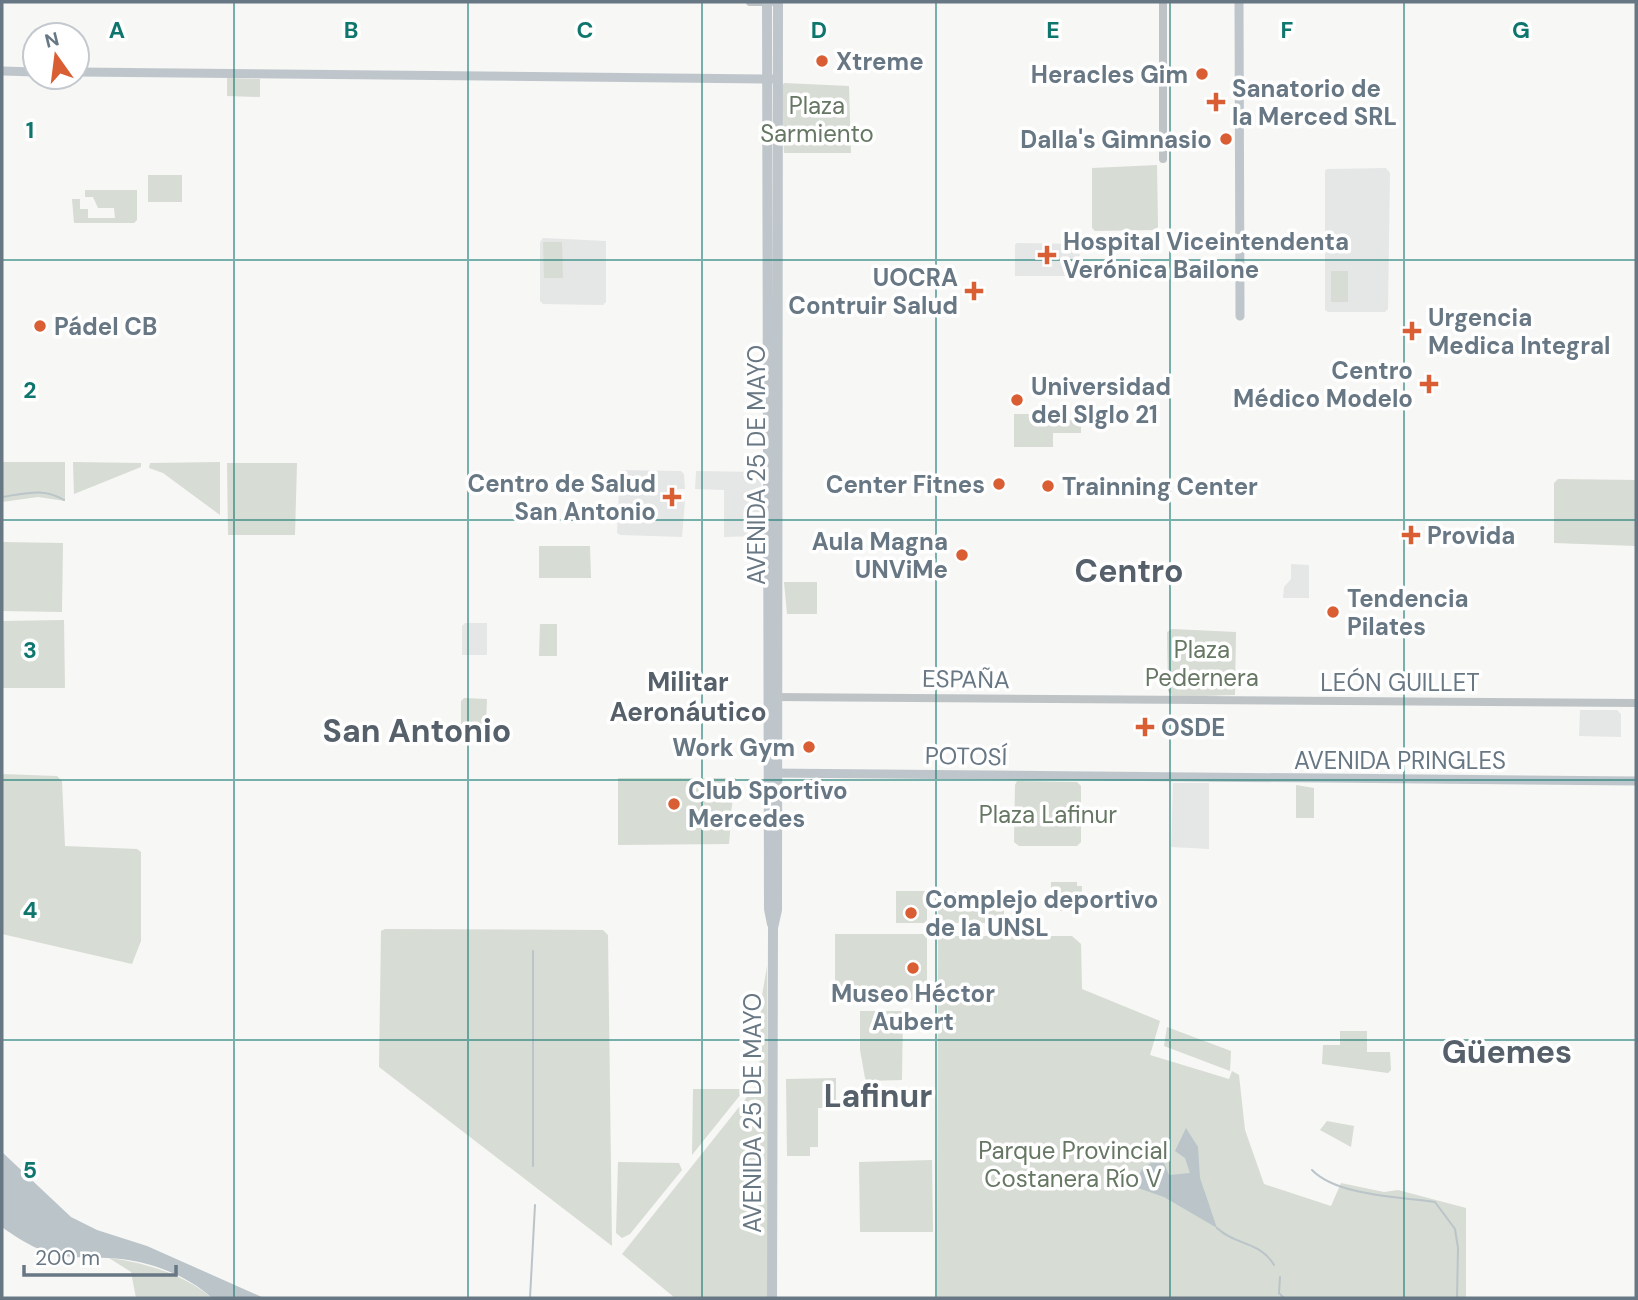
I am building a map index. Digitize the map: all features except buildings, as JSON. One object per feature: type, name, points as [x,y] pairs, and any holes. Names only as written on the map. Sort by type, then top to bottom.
[{"type":"main road","name":"AVENIDA 25 DE MAYO","points":[[767,2],[773,79]]},
{"type":"main road","name":"AVENIDA 25 DE MAYO","points":[[772,1298],[773,928],[777,910],[773,773],[773,79],[778,2]]},
{"type":"main road","points":[[1239,2],[1240,316]]},
{"type":"main road","points":[[2,71],[21,72]]},
{"type":"main road","points":[[91,72],[773,79]]},
{"type":"main road","name":"POTOSÍ","points":[[773,773],[1163,778]]},
{"type":"main road","name":"AVENIDA PRINGLES","points":[[1163,778],[1636,781]]},
{"type":"street","points":[[750,2],[778,2]]},
{"type":"street","points":[[1163,2],[1163,159]]},
{"type":"street","name":"ESPAÑA","points":[[773,697],[1163,700]]},
{"type":"street","name":"LEÓN GUILLET","points":[[1163,700],[1636,703]]},
{"type":"shaded area","points":[[1386,168],[1390,173],[1388,309],[1385,312],[1328,312],[1325,310],[1325,171]]},
{"type":"shaded area","points":[[543,238],[606,241],[606,302],[603,305],[543,304],[540,301],[540,242]]},
{"type":"shaded area","name":"Hospital Viceintendenta Verónica Bailone","points":[[1017,243],[1079,244],[1081,276],[1015,276]]},
{"type":"shaded area","points":[[620,470],[681,471],[684,474],[685,489],[670,489],[669,493],[664,494],[664,501],[685,501],[682,537],[617,533]]},
{"type":"shaded area","points":[[696,471],[761,472],[762,536],[724,537],[724,490],[695,489]]},
{"type":"shaded area","points":[[1291,564],[1309,565],[1309,598],[1283,598],[1284,587],[1291,579]]},
{"type":"shaded area","points":[[465,623],[487,623],[487,655],[462,655],[462,626]]},
{"type":"shaded area","points":[[1580,710],[1617,710],[1621,714],[1621,737],[1579,736]]},
{"type":"shaded area","points":[[1173,783],[1209,783],[1209,849],[1171,847]]},
{"type":"shaded area","points":[[1186,1128],[1198,1147],[1200,1178],[1217,1228],[1164,1197],[1138,1188],[1135,1183],[1143,1167],[1162,1158],[1169,1175],[1190,1173],[1185,1158],[1175,1151]]},
{"type":"shaded area","points":[[2,1152],[71,1217],[97,1230],[147,1246],[264,1298],[212,1298],[202,1289],[164,1269],[122,1259],[60,1255],[28,1244],[2,1227]]},
{"type":"green space","points":[[227,78],[260,79],[260,97],[227,96]]},
{"type":"green space","name":"Plaza Sarmiento","points":[[784,83],[849,86],[851,153],[784,153],[781,87]]},
{"type":"green space","points":[[1157,165],[1158,227],[1155,230],[1095,231],[1092,228],[1092,168]]},
{"type":"green space","points":[[148,175],[182,175],[182,202],[148,202]]},
{"type":"green space","points":[[85,190],[137,190],[137,220],[134,223],[74,223],[72,199],[80,199],[80,209],[88,209],[88,218],[115,218],[114,208],[98,208],[93,197],[85,197]]},
{"type":"green space","points":[[543,242],[562,242],[563,278],[544,278]]},
{"type":"green space","points":[[1331,271],[1348,271],[1348,302],[1331,302]]},
{"type":"green space","points":[[1014,414],[1062,414],[1063,420],[1081,420],[1081,433],[1053,433],[1053,447],[1014,447]]},
{"type":"green space","points":[[2,462],[65,462],[65,501],[38,497],[2,502]]},
{"type":"green space","points":[[73,462],[141,463],[141,467],[74,494]]},
{"type":"green space","points":[[220,462],[220,515],[163,473],[149,468],[150,463]]},
{"type":"green space","points":[[227,463],[297,463],[295,535],[228,535]]},
{"type":"green space","points":[[1558,479],[1636,480],[1636,546],[1554,543],[1554,483]]},
{"type":"green space","points":[[2,542],[63,543],[62,612],[2,611]]},
{"type":"green space","points":[[539,546],[590,546],[591,578],[539,578]]},
{"type":"green space","points":[[784,582],[817,582],[817,614],[787,614]]},
{"type":"green space","points":[[64,620],[65,688],[2,688],[2,621]]},
{"type":"green space","points":[[540,624],[557,624],[557,656],[539,656]]},
{"type":"green space","name":"Plaza Pedernera","points":[[1172,629],[1236,632],[1235,695],[1173,697],[1168,691],[1167,632]]},
{"type":"green space","points":[[464,698],[487,699],[486,724],[461,724],[461,701]]},
{"type":"green space","points":[[2,774],[57,776],[62,781],[65,846],[137,849],[141,852],[141,941],[132,964],[2,934]]},
{"type":"green space","name":"Club Sportivo Mercedes","points":[[618,778],[736,778],[731,812],[726,812],[726,823],[731,820],[729,844],[618,845]]},
{"type":"green space","name":"Plaza Lafinur","points":[[1017,781],[1077,782],[1081,786],[1081,842],[1077,846],[1019,846],[1014,842]]},
{"type":"green space","points":[[1296,785],[1314,788],[1314,818],[1296,818]]},
{"type":"green space","points":[[1051,882],[1077,882],[1077,886],[1082,886],[1082,911],[1051,911]]},
{"type":"green space","name":"Complejo deportivo de la UNSL","points":[[896,891],[927,891],[927,920],[924,923],[896,923]]},
{"type":"green space","points":[[938,892],[1004,892],[1004,919],[999,923],[941,923],[938,920]]},
{"type":"green space","points":[[603,930],[608,935],[612,1246],[379,1067],[381,931]]},
{"type":"green space","points":[[835,934],[923,934],[927,938],[927,1000],[835,1000]]},
{"type":"green space","name":"Parque Provincial Costanera Río V","points":[[938,936],[1072,936],[1081,944],[1082,989],[1160,1021],[1150,1055],[1229,1079],[1232,1071],[1239,1075],[1245,1130],[1264,1184],[1331,1206],[1341,1183],[1384,1192],[1398,1190],[1466,1208],[1466,1298],[937,1298]]},
{"type":"green space","points":[[767,966],[769,1298],[675,1298],[622,1254],[759,1082],[761,1002]]},
{"type":"green space","points":[[860,1011],[903,1011],[902,1080],[867,1081],[865,1078],[860,1050]]},
{"type":"green space","points":[[1167,1027],[1231,1051],[1230,1071],[1164,1046]]},
{"type":"green space","points":[[1340,1031],[1367,1031],[1367,1052],[1390,1052],[1391,1070],[1388,1073],[1322,1064],[1323,1045],[1340,1045]]},
{"type":"green space","points":[[836,1078],[836,1108],[818,1108],[818,1147],[810,1147],[810,1156],[787,1156],[786,1079]]},
{"type":"green space","points":[[693,1089],[745,1089],[692,1155]]},
{"type":"green space","points":[[1327,1121],[1354,1126],[1351,1147],[1320,1130]]},
{"type":"green space","points":[[932,1160],[933,1232],[860,1232],[859,1162]]},
{"type":"green space","points":[[618,1162],[679,1163],[682,1170],[630,1234],[622,1238],[616,1233]]},
{"type":"green space","points":[[109,1258],[137,1263],[177,1276],[212,1298],[136,1298],[131,1272]]},
{"type":"waterway","points":[[2,497],[41,493],[64,500]]},
{"type":"waterway","points":[[533,951],[533,1166]]},
{"type":"waterway","points":[[1312,1170],[1323,1179],[1353,1190],[1435,1202],[1455,1229],[1458,1248],[1457,1298]]},
{"type":"waterway","points":[[530,1298],[535,1205]]},
{"type":"waterway","points":[[1217,1228],[1224,1234],[1255,1247],[1274,1265]]},
{"type":"waterway","points":[[1280,1277],[1279,1293],[1284,1298]]},
{"type":"place","name":"Xtreme","points":[[822,61]]},
{"type":"place","name":"Heracles Gim","points":[[1202,74]]},
{"type":"place","name":"Sanatorio de la Merced SRL","points":[[1216,102]]},
{"type":"place","name":"Dalla's Gimnasio","points":[[1226,139]]},
{"type":"place","name":"Hospital Viceintendenta Verónica Bailone","points":[[1047,255]]},
{"type":"place","name":"UOCRA Contruir Salud","points":[[974,291]]},
{"type":"place","name":"Pádel CB","points":[[40,326]]},
{"type":"place","name":"Urgencia Medica Integral","points":[[1412,331]]},
{"type":"place","name":"Centro Médico Modelo","points":[[1429,384]]},
{"type":"place","name":"Universidad del SIglo 21","points":[[1017,400]]},
{"type":"place","name":"Center Fitnes","points":[[999,484]]},
{"type":"place","name":"Trainning Center","points":[[1048,486]]},
{"type":"place","name":"Centro de Salud San Antonio","points":[[672,497]]},
{"type":"place","name":"Provida","points":[[1411,535]]},
{"type":"place","name":"Aula Magna UNViMe","points":[[962,555]]},
{"type":"place","name":"Tendencia Pilates","points":[[1333,612]]},
{"type":"place","name":"OSDE","points":[[1145,727]]},
{"type":"place","name":"Work Gym","points":[[809,747]]},
{"type":"place","name":"Club Sportivo Mercedes","points":[[674,804]]},
{"type":"place","name":"Complejo deportivo de la UNSL","points":[[911,913]]},
{"type":"place","name":"Museo Héctor Aubert","points":[[913,968]]},
{"type":"district","name":"Centro","points":[[1129,571]]},
{"type":"district","name":"Militar Aeronáutico","points":[[688,697]]},
{"type":"district","name":"San Antonio","points":[[417,731]]},
{"type":"district","name":"Güemes","points":[[1507,1052]]},
{"type":"district","name":"Lafinur","points":[[878,1096]]}]
